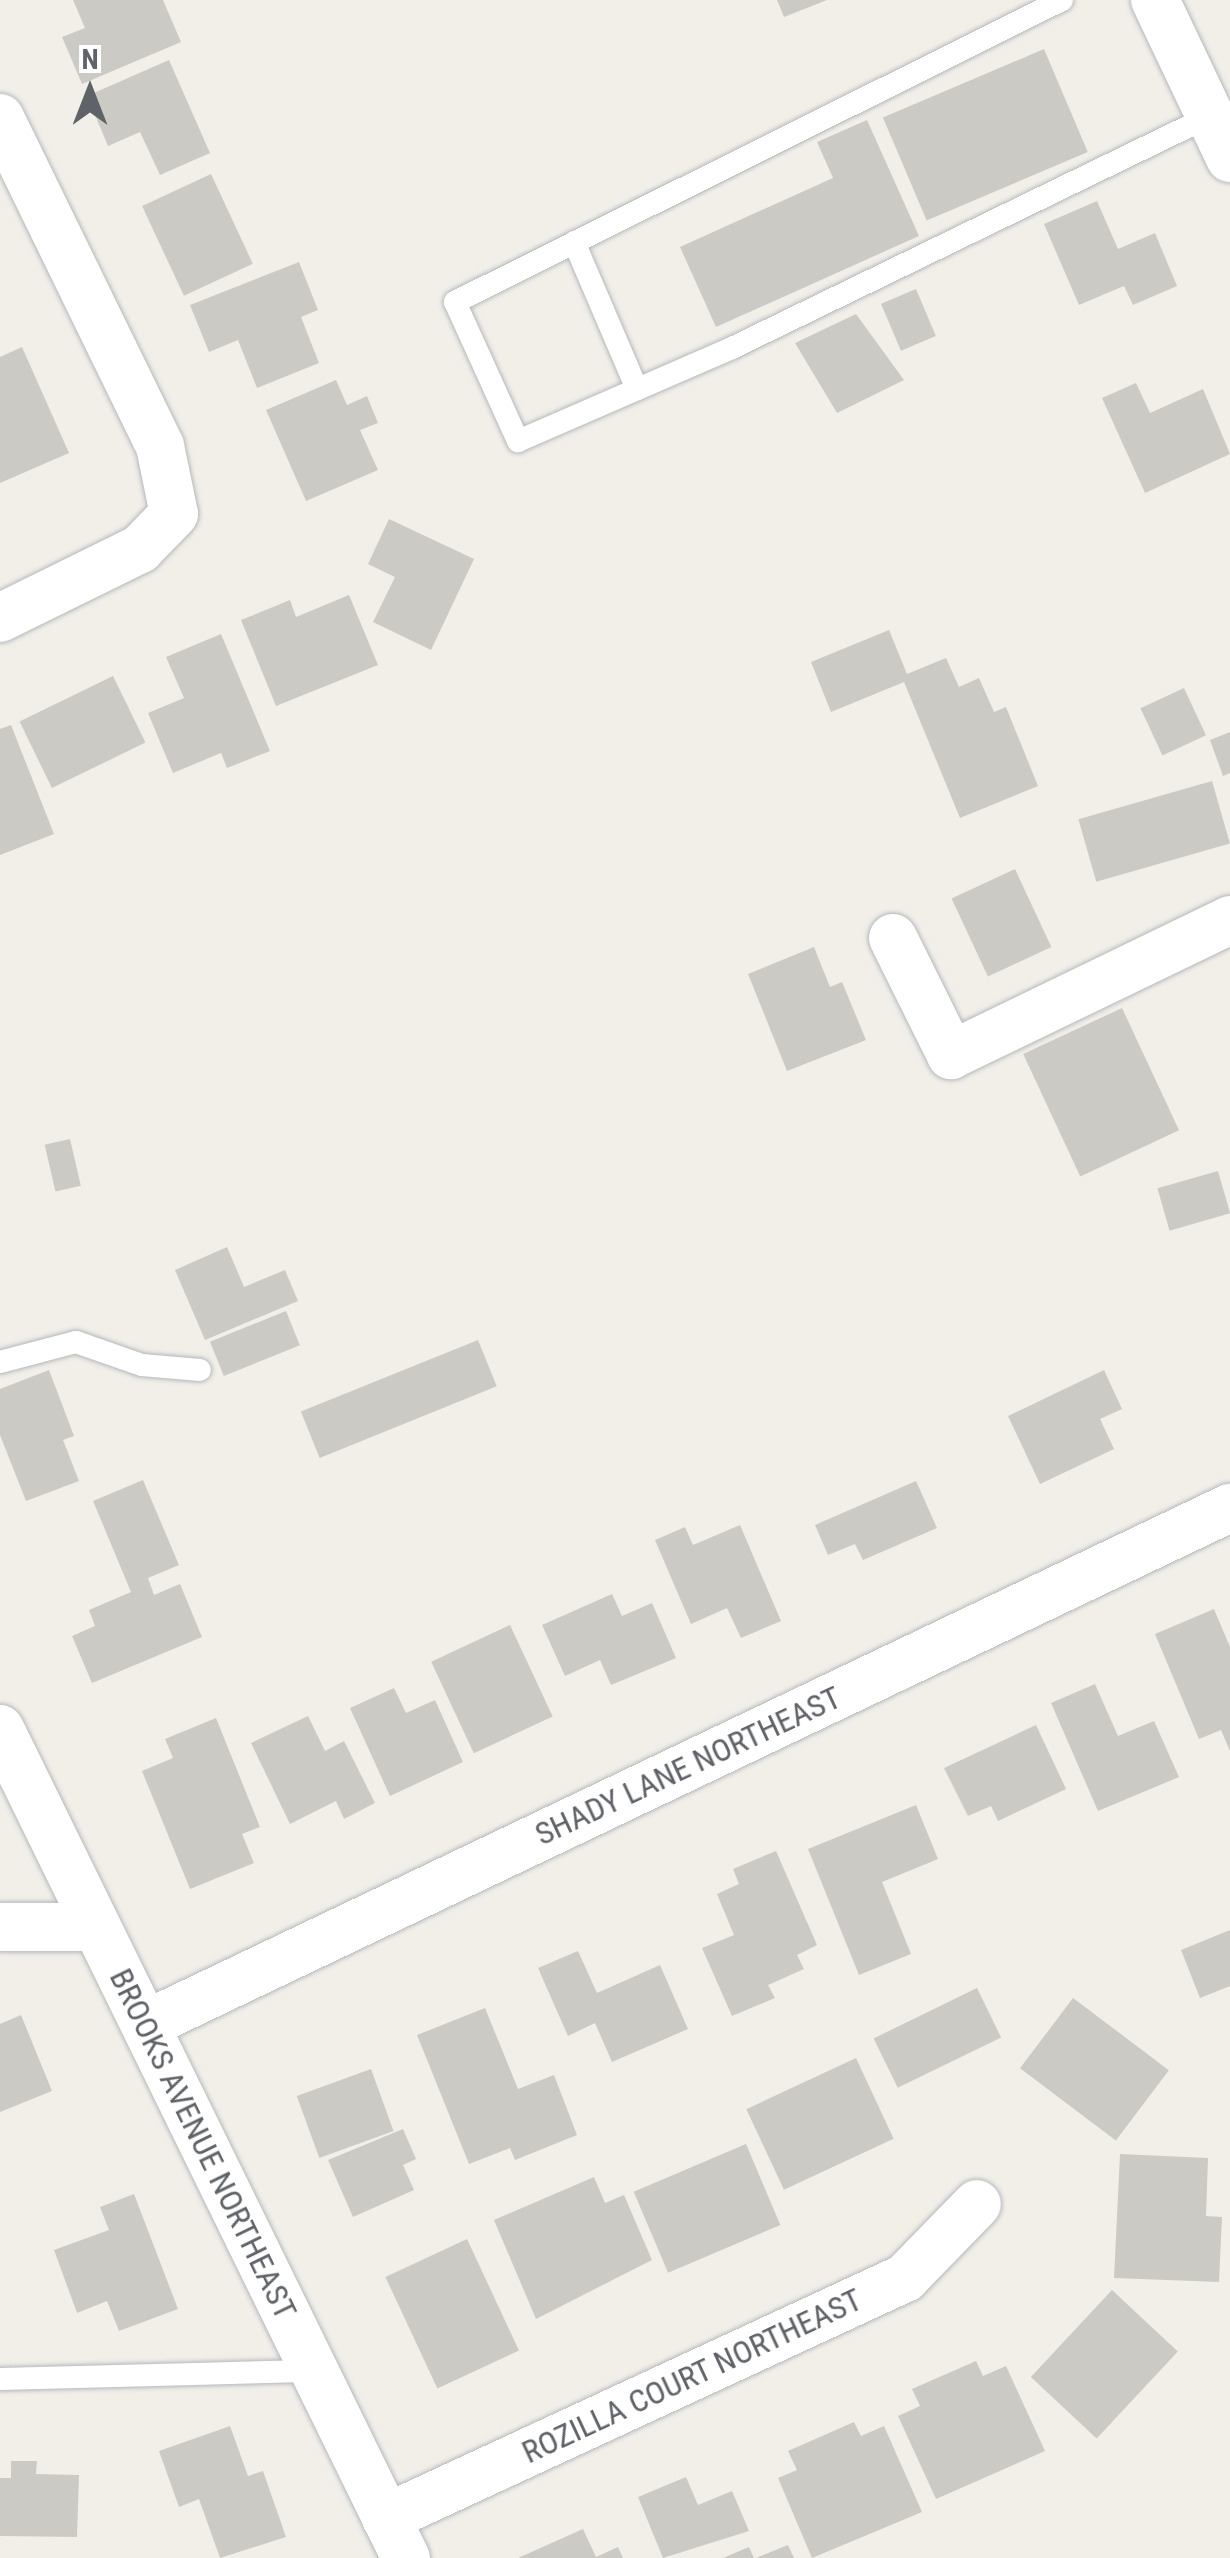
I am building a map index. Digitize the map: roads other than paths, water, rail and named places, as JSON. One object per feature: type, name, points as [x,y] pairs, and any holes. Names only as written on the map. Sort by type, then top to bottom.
[{"type":"street","points":[[1154,0],[1230,158]]},
{"type":"street","points":[[0,118],[160,446],[174,514],[140,549],[0,618]]},
{"type":"street","points":[[893,938],[951,1056],[1230,920]]},
{"type":"street","name":"SHADY LANE NORTHEAST","points":[[146,2024],[1230,1508]]},
{"type":"street","name":"BROOKS AVENUE NORTHEAST","points":[[0,1729],[396,2538]]},
{"type":"street","points":[[0,1927],[95,1928]]},
{"type":"street","name":"ROZILLA COURT NORTHEAST","points":[[396,2538],[905,2278],[977,2204]]},
{"type":"lane","points":[[1062,0],[455,302],[518,440],[637,389],[1210,116]]},
{"type":"lane","points":[[574,242],[637,389]]},
{"type":"lane","points":[[0,1362],[76,1342],[142,1365],[200,1370]]},
{"type":"lane","points":[[0,2379],[315,2370]]}]
